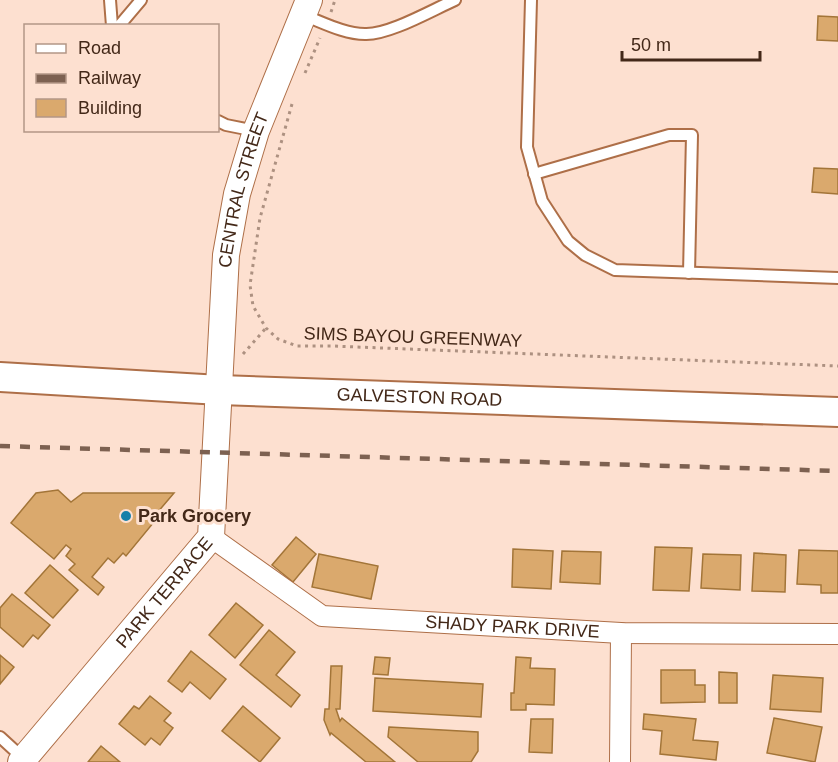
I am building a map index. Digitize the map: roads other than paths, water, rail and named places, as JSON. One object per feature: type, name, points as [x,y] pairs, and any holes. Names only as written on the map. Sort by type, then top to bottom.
[{"type":"main road","name":"GALVESTON ROAD","points":[[0,377],[220,390],[838,412]]},
{"type":"street","name":"CENTRAL STREET","points":[[220,390],[226,255],[237,194],[256,131],[313,13]]},
{"type":"street","name":"PARK TERRACE","points":[[23,760],[211,537],[220,390]]},
{"type":"street","name":"SHADY PARK DRIVE","points":[[211,537],[322,616],[621,633],[838,633]]},
{"type":"street","points":[[620,762],[621,633]]},
{"type":"lane","points":[[110,0],[112,24]]},
{"type":"lane","points":[[121,24],[141,0]]},
{"type":"lane","points":[[313,13],[364,34],[383,32],[455,0]]},
{"type":"lane","points":[[531,0],[527,147],[542,201],[568,241],[585,255],[615,270],[838,278]]},
{"type":"lane","points":[[219,122],[256,131]]},
{"type":"lane","points":[[534,174],[669,135],[692,135],[689,273]]},
{"type":"lane","points":[[0,737],[23,760]]},
{"type":"railway","points":[[0,446],[838,471]]},
{"type":"place","name":"Park Grocery","points":[[126,516]]}]
